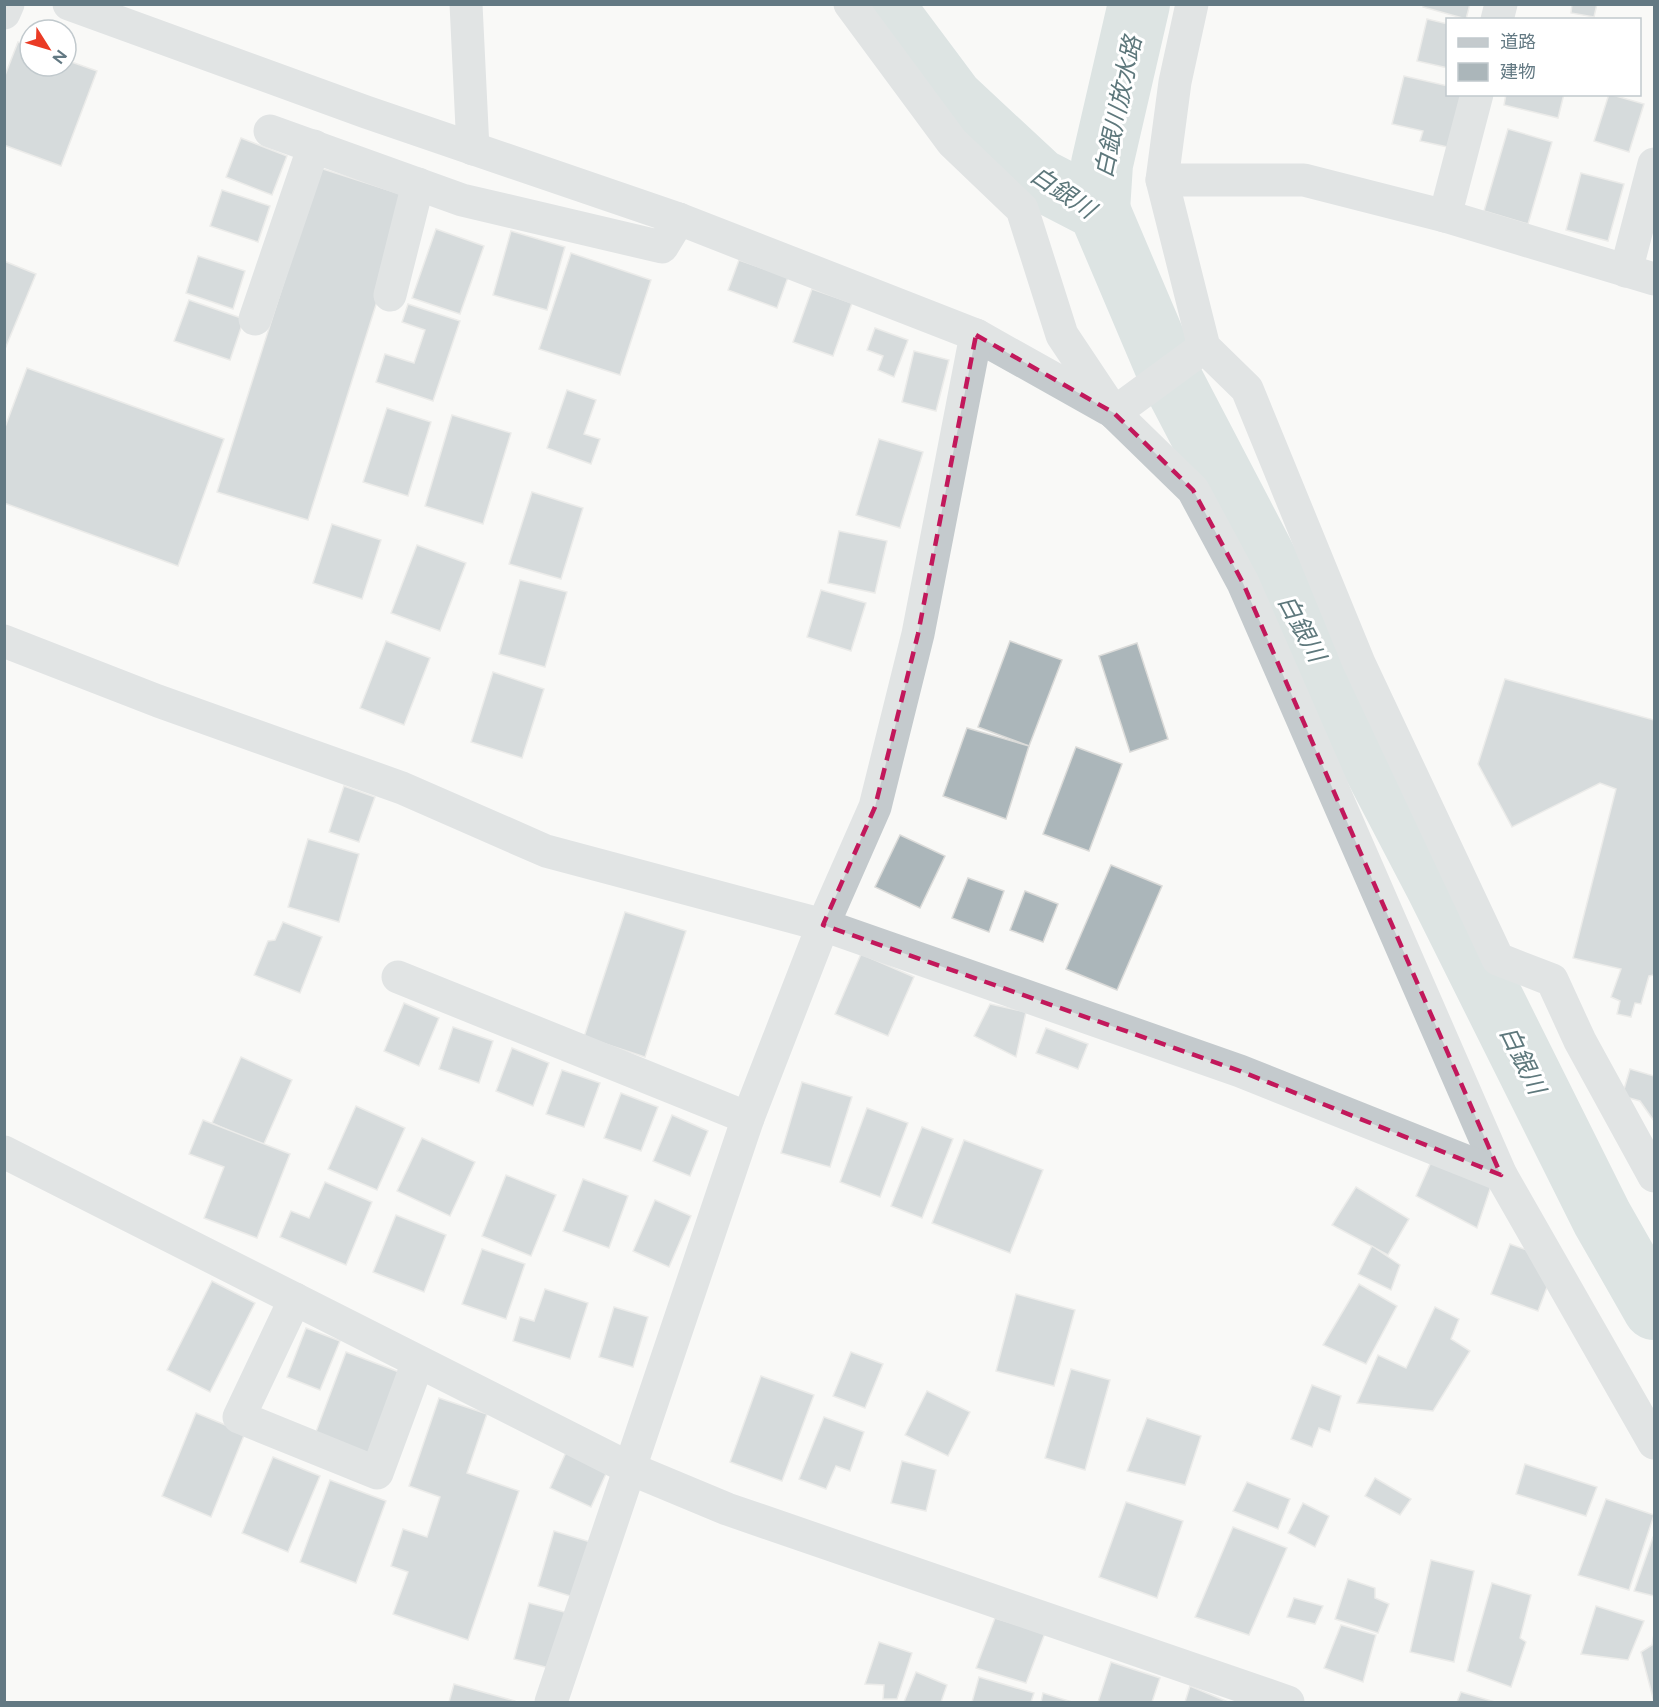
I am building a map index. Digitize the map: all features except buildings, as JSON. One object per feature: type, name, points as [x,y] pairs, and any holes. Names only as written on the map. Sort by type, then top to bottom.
[{"type":"street","points":[[4,13],[8,4]]},
{"type":"street","points":[[69,4],[366,112],[679,219],[976,335],[1114,413]]},
{"type":"street","points":[[466,4],[473,149]]},
{"type":"street","points":[[850,4],[952,142],[1022,209],[1062,335],[1114,413],[1193,490],[1243,583],[1501,1175],[1654,1443]]},
{"type":"street","points":[[1192,4],[1175,81],[1162,180],[1204,347],[1247,389],[1359,663],[1498,959],[1552,980],[1580,1041],[1654,1176]]},
{"type":"street","points":[[1445,216],[1476,96]]},
{"type":"street","points":[[354,160],[366,112]]},
{"type":"street","points":[[270,131],[462,200],[662,247],[679,219]]},
{"type":"street","points":[[255,319],[314,146]]},
{"type":"street","points":[[1162,180],[1304,180],[1445,216],[1640,274],[1654,164]]},
{"type":"street","points":[[390,295],[418,184]]},
{"type":"street","points":[[551,1702],[748,1118],[823,925],[875,807],[918,634],[976,335]]},
{"type":"street","points":[[1114,413],[1204,347]]},
{"type":"street","points":[[4,641],[158,701],[402,788],[546,851],[823,925],[1240,1071],[1501,1175]]},
{"type":"street","points":[[398,976],[748,1118]]},
{"type":"street","points":[[4,1152],[631,1469],[727,1509],[1288,1702]]},
{"type":"street","points":[[295,1299],[239,1417],[377,1473],[418,1362]]},
{"type":"highlighted area","points":[[976,335],[1114,413],[1193,490],[1243,583],[1501,1175],[1240,1071],[823,925],[875,807],[918,634]]},
{"type":"waterway","name":"白銀川","points":[[882,4],[953,99],[1039,179],[1099,210],[1167,370],[1437,887],[1602,1218],[1654,1309]]},
{"type":"waterway","name":"白銀川放水路","points":[[1099,210],[1102,164],[1139,4]]}]
